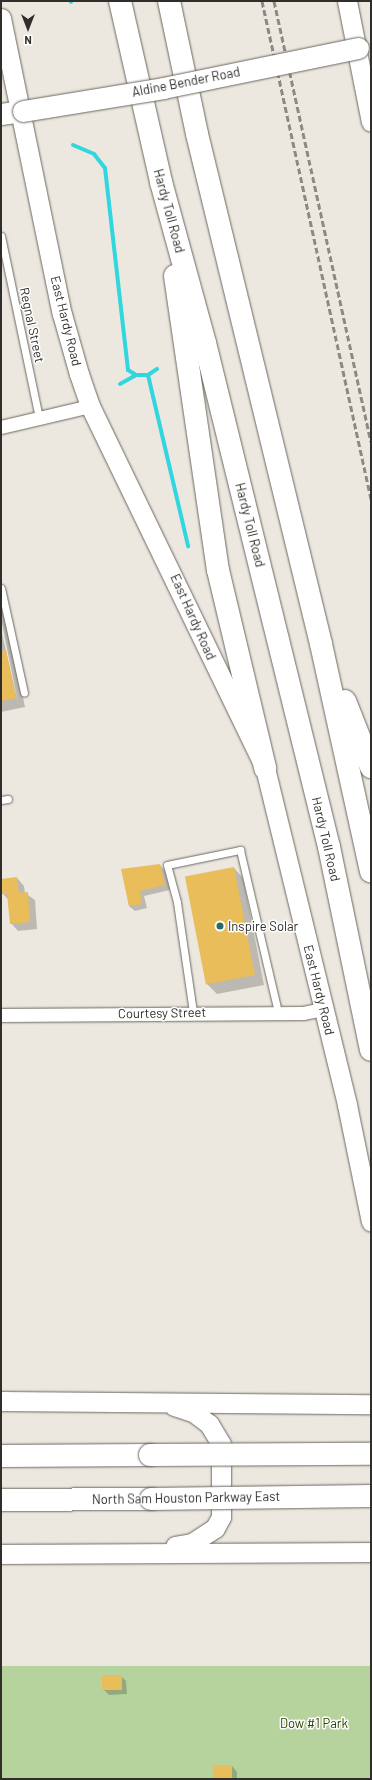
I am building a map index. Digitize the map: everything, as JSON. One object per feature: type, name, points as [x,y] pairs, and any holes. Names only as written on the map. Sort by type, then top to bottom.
[{"type":"highway","name":"Hardy Toll Road","points":[[120,1],[161,182],[205,343],[329,847],[371,1050]]},
{"type":"highway","points":[[169,1],[197,134],[321,644],[371,872]]},
{"type":"highway","points":[[161,182],[218,570],[265,768]]},
{"type":"highway","points":[[321,644],[371,767]]},
{"type":"highway","points":[[1,1456],[371,1454]]},
{"type":"highway","name":"North Sam Houston Parkway East","points":[[1,1500],[371,1496]]},
{"type":"main road","points":[[347,1],[365,46],[371,122]]},
{"type":"main road","name":"East Hardy Road","points":[[1,18],[23,111],[62,314],[90,406],[265,768],[324,1009],[371,1222]]},
{"type":"main road","name":"Aldine Bender Road","points":[[1,114],[163,88],[365,46]]},
{"type":"main road","points":[[1,1400],[371,1404]]},
{"type":"main road","points":[[140,1552],[192,1543],[215,1528],[221,1517],[221,1444],[209,1424],[193,1412],[161,1402]]},
{"type":"main road","points":[[1,1554],[140,1552],[371,1552]]},
{"type":"street","points":[[1,427],[90,406]]},
{"type":"street","name":"Courtesy Street","points":[[1,1015],[278,1012],[324,1009]]},
{"type":"lane","name":"Regnal Street","points":[[1,236],[39,418]]},
{"type":"lane","points":[[1,588],[24,693]]},
{"type":"lane","points":[[193,1012],[177,902],[167,865],[240,850],[278,1012]]},
{"type":"green space","name":"Dow #1 Park","points":[[1,1666],[371,1666],[371,1779],[1,1779]]},
{"type":"building","points":[[6,650],[16,698],[1,701],[1,651]]},
{"type":"building","points":[[160,864],[165,885],[140,891],[142,904],[129,906],[121,869]]},
{"type":"building","name":"Inspire Solar","points":[[234,867],[255,975],[206,985],[185,877]]},
{"type":"building","points":[[17,877],[19,893],[28,892],[30,922],[10,924],[7,894],[2,894],[1,879]]},
{"type":"building","points":[[102,1675],[122,1675],[122,1690],[102,1690]]},
{"type":"building","points":[[213,1765],[232,1765],[232,1779],[213,1779]]},
{"type":"waterway","points":[[73,145],[94,154],[105,168],[128,370],[136,375],[148,375],[157,369]]},
{"type":"waterway","points":[[120,384],[136,375]]},
{"type":"waterway","points":[[148,375],[188,546]]},
{"type":"railway","points":[[262,1],[371,499]]},
{"type":"railway","points":[[274,1],[371,441]]},
{"type":"place","name":"Inspire Solar","points":[[220,926]]}]
